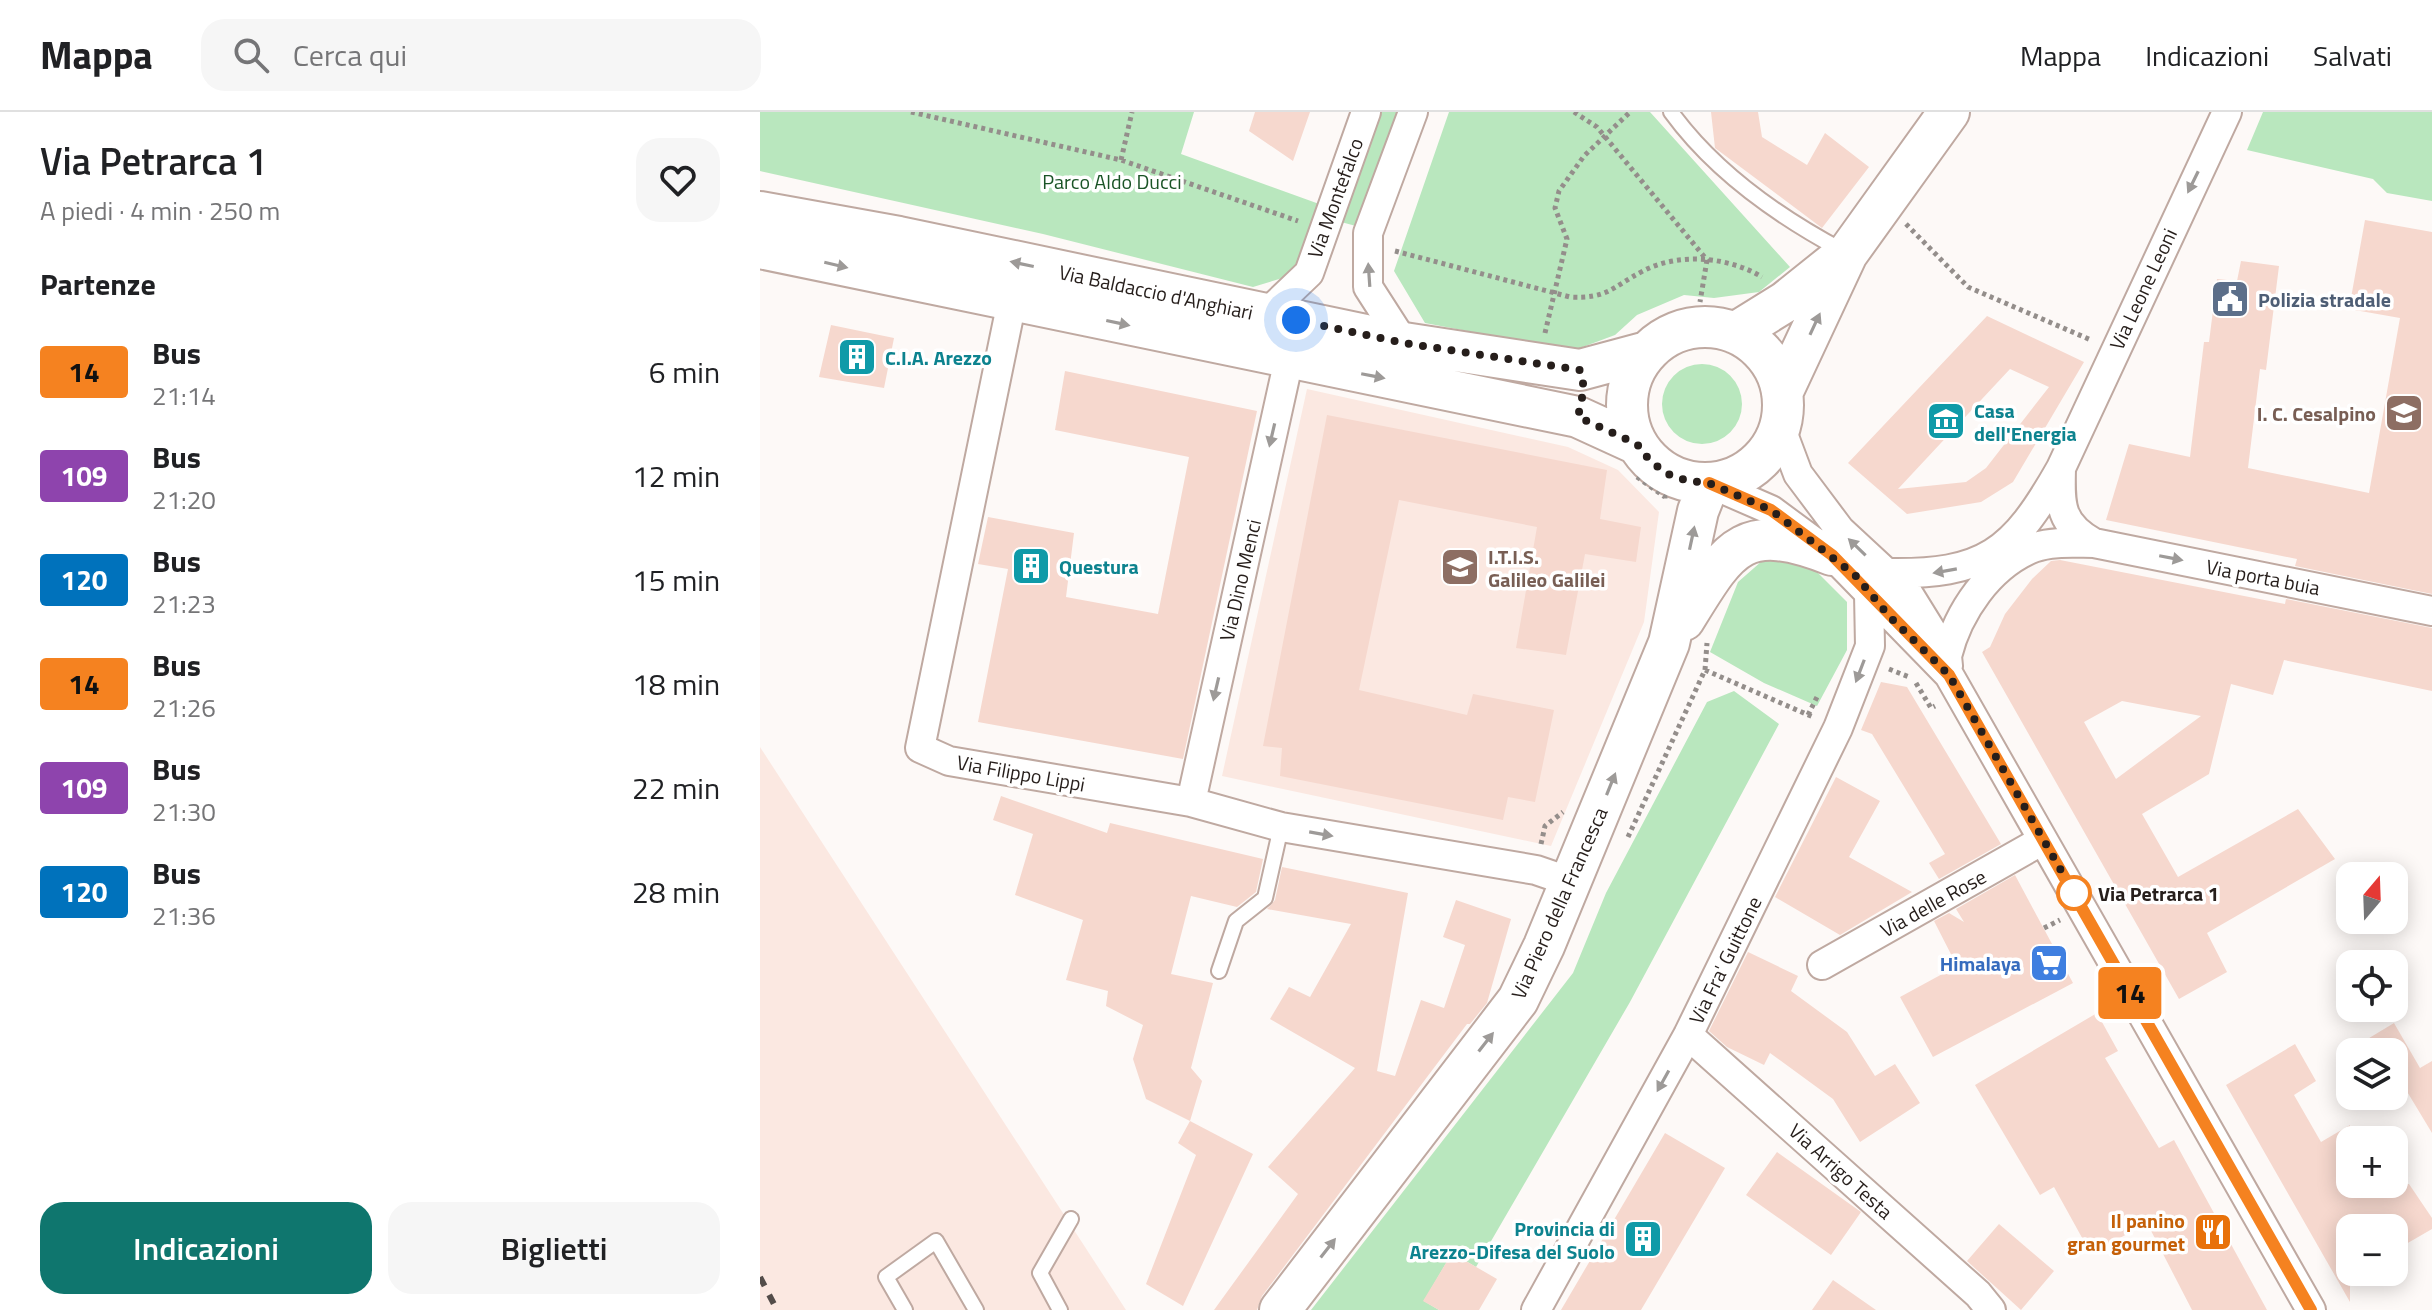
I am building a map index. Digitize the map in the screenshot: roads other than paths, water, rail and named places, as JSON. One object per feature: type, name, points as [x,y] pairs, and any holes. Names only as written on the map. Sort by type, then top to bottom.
[{"type":"main road","points":[[1781,409],[1774,368],[1758,347],[1735,333],[1713,327],[1688,328],[1666,337],[1647,352],[1633,372],[1627,396],[1632,456],[1650,461],[1668,474],[1688,481],[1709,483],[1733,478],[1754,466],[1770,448],[1781,409],[1847,254],[1949,112]]},
{"type":"main road","name":"Via Baldaccio d'Anghiari","points":[[760,212],[899,237],[1404,343],[1580,370],[1647,352]]},
{"type":"main road","name":"Via Baldaccio d'Anghiari","points":[[760,248],[1578,417],[1632,456]]},
{"type":"main road","points":[[1735,333],[1785,302],[1847,254]]},
{"type":"main road","name":"Via Piero della Francesca","points":[[1280,1310],[1518,1000],[1554,876],[1688,642],[1698,511],[1709,483]]},
{"type":"main road","points":[[1688,642],[1731,550],[1761,539],[1797,541],[1832,555]]},
{"type":"street","name":"Via Montefalco","points":[[1266,314],[1309,273],[1366,112]]},
{"type":"street","points":[[1404,343],[1368,287],[1368,233],[1413,112]]},
{"type":"street","name":"Via Leone Leoni","points":[[1878,584],[1950,572],[1980,561],[2014,537],[2029,519],[2061,468],[2227,112]]},
{"type":"street","name":"Via Filippo Lippi","points":[[1012,301],[920,748],[949,761],[1191,802],[1281,827],[1554,876]]},
{"type":"street","name":"Via Dino Menci","points":[[1191,802],[1289,359]]},
{"type":"street","points":[[1781,409],[1798,474],[1878,584],[1890,617],[1948,665]]},
{"type":"street","points":[[2061,468],[2064,515],[2074,532],[2094,543]]},
{"type":"street","points":[[1709,483],[1771,510],[1878,584],[1908,593],[1942,625],[1948,665],[2043,840],[2311,1310]]},
{"type":"street","points":[[1942,625],[2005,565],[2034,548],[2094,543]]},
{"type":"street","name":"Via porta buia","points":[[2094,543],[2432,611]]},
{"type":"street","name":"Via Fra' Guittone","points":[[1536,1310],[1688,1035],[1838,728],[1870,646],[1878,584]]},
{"type":"street","points":[[1890,617],[1942,625]]},
{"type":"street","name":"Via delle Rose","points":[[1822,965],[2043,840]]},
{"type":"street","name":"Via Arrigo Testa","points":[[1688,1035],[1978,1294],[1991,1310]]},
{"type":"lane","points":[[1671,112],[1691,139],[1790,223],[1847,254]]},
{"type":"lane","points":[[1219,971],[1236,921],[1265,898],[1281,827]]},
{"type":"lane","points":[[1060,1310],[1040,1273],[1071,1219]]},
{"type":"lane","points":[[905,1310],[886,1277],[936,1241],[976,1310]]},
{"type":"railway","points":[[760,1277],[777,1310]]},
{"type":"place","name":"Polizia stradale","points":[[2230,299]]},
{"type":"place","name":"C.I.A. Arezzo","points":[[857,357]]},
{"type":"place","name":"I. C. Cesalpino","points":[[2404,413]]},
{"type":"place","name":"Casa dell'Energia","points":[[1946,421]]},
{"type":"place","name":"Questura","points":[[1031,566]]},
{"type":"place","name":"I.T.I.S. Galileo Galilei","points":[[1460,567]]},
{"type":"place","name":"Via Petrarca 1","points":[[2074,893]]},
{"type":"place","name":"Himalaya","points":[[2049,963]]},
{"type":"place","name":"Il panino gran gourmet","points":[[2213,1232]]},
{"type":"place","name":"Provincia di Arezzo-Difesa del Suolo","points":[[1643,1239]]},
{"type":"park label","name":"Parco Aldo Ducci","points":[[1112,181]]}]
